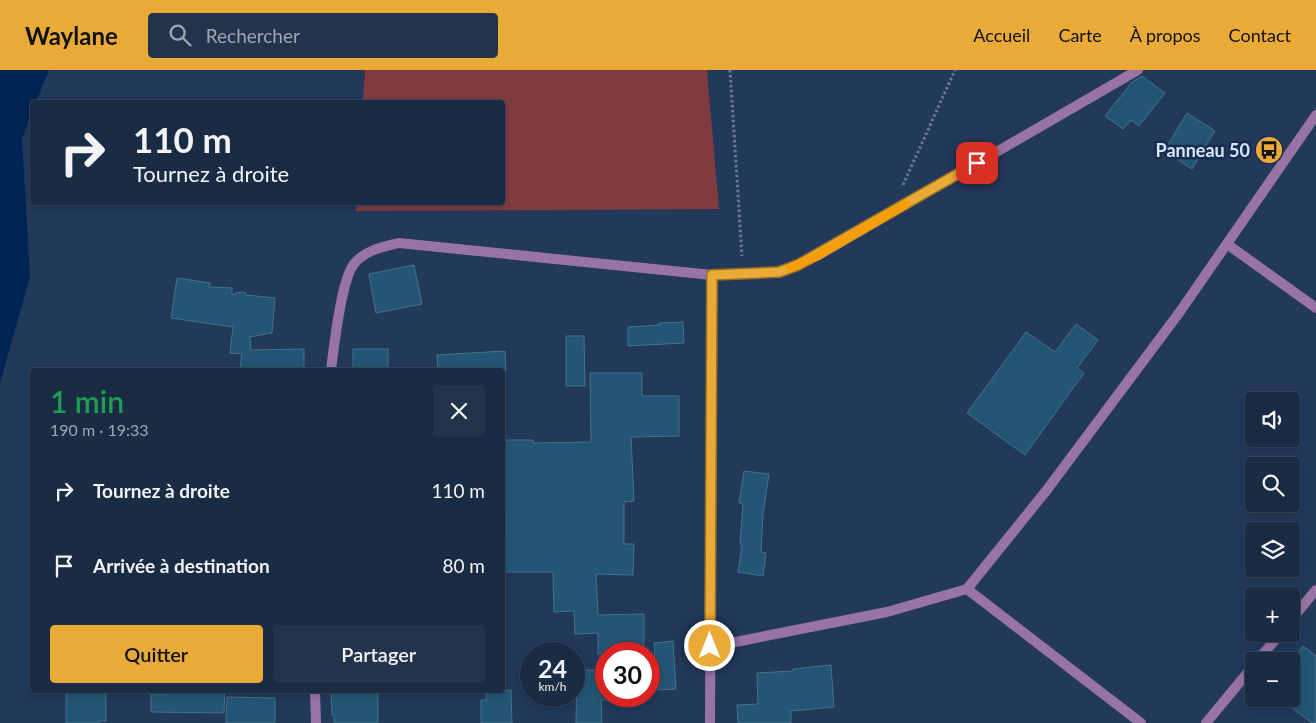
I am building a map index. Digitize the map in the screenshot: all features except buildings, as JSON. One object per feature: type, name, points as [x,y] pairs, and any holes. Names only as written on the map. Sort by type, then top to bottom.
[{"type":"street","points":[[330,368],[344,287],[354,264],[371,250],[399,243],[712,275],[779,272],[817,256],[1138,70]]},
{"type":"street","points":[[710,646],[887,612],[967,589],[1046,491],[1179,313],[1316,115]]},
{"type":"street","points":[[1227,244],[1316,308]]},
{"type":"street","points":[[710,723],[712,275]]},
{"type":"street","points":[[967,589],[1141,723]]},
{"type":"street","points":[[1300,609],[1316,590]]},
{"type":"street","points":[[1265,652],[1273,642]]},
{"type":"street","points":[[1206,723],[1245,676]]},
{"type":"street","points":[[315,693],[316,723]]},
{"type":"path","points":[[730,70],[743,274]]},
{"type":"path","points":[[903,186],[954,70]]},
{"type":"shaded area","points":[[365,70],[707,70],[719,209],[356,211],[357,205],[505,205],[505,100],[363,100]]},
{"type":"water","points":[[0,70],[49,70],[37,100],[30,100],[30,117],[22,139],[30,277],[0,383]]},
{"type":"slow traffic","points":[[790,268],[817,256],[906,204]]},
{"type":"place","name":"Panneau 50","points":[[1269,150]]},
{"type":"route","points":[[710,646],[712,275],[779,272],[798,265],[817,256],[977,163]]}]
